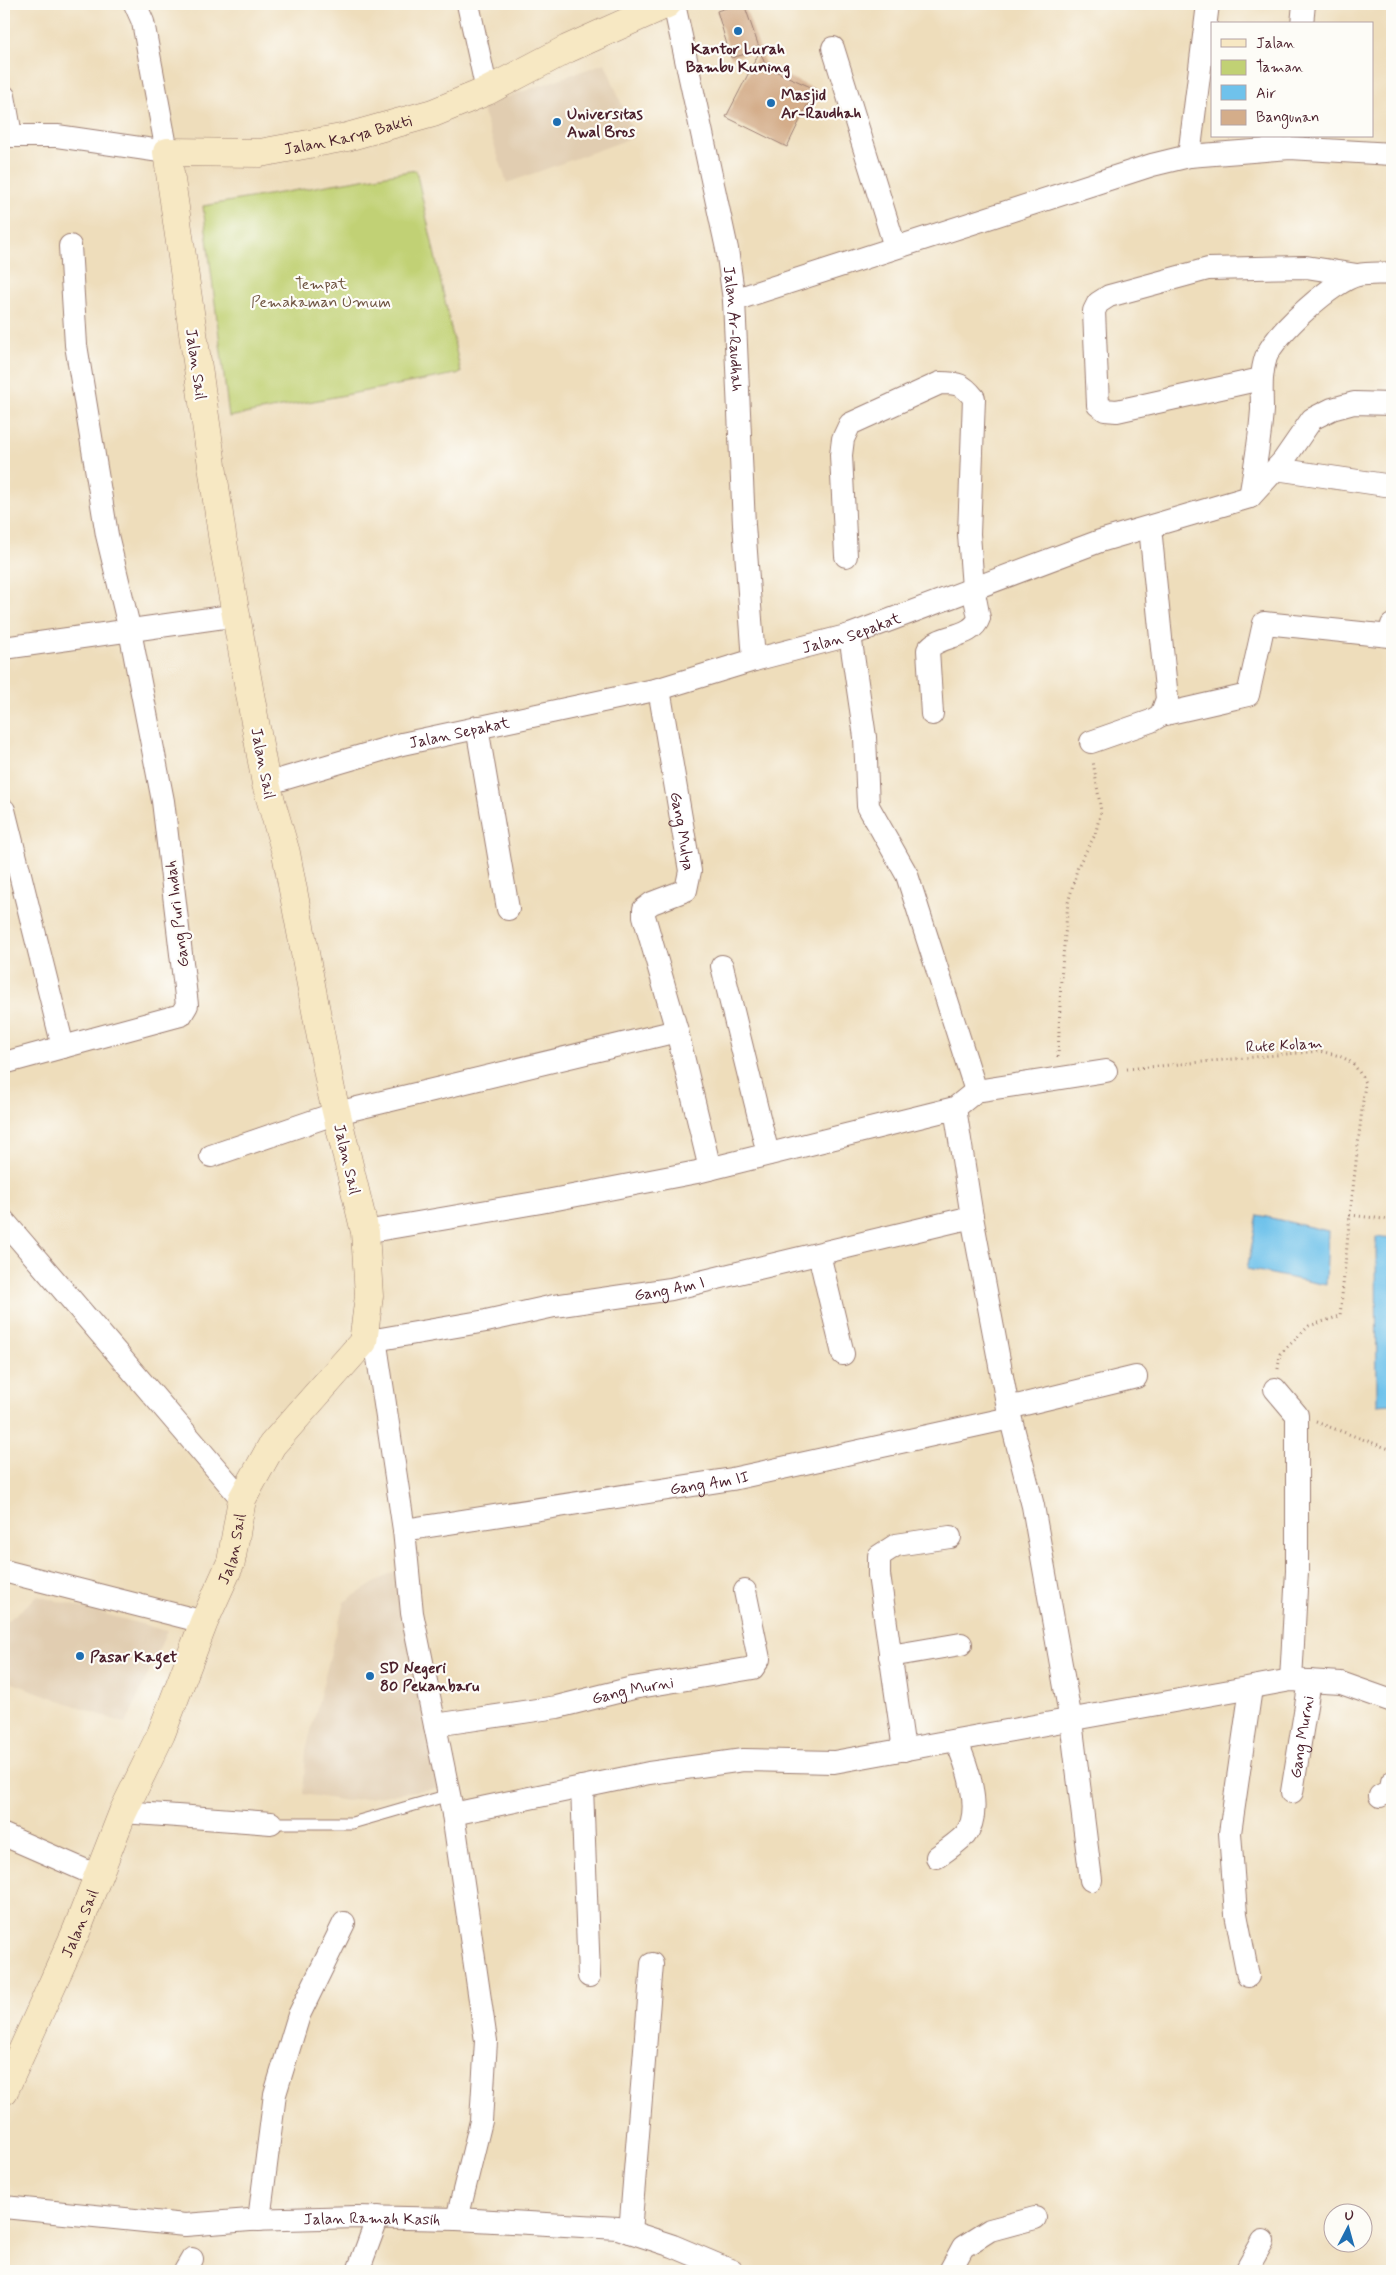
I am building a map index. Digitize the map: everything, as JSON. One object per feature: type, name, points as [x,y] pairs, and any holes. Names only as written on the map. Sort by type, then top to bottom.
[{"type":"street","points":[[135,4],[143,22],[167,152]]},
{"type":"street","points":[[468,4],[487,91]]},
{"type":"street","name":"Jalan Karya Bakti","points":[[7,136],[57,136],[167,152],[260,153],[327,140],[434,113],[487,91],[567,49],[667,4]]},
{"type":"street","name":"Jalan Ar-Raudhah","points":[[674,4],[727,249],[734,300],[742,476],[754,660]]},
{"type":"street","points":[[1189,156],[1208,4]]},
{"type":"street","points":[[1302,22],[1304,4]]},
{"type":"street","points":[[833,48],[895,247]]},
{"type":"street","points":[[4,96],[7,136]]},
{"type":"street","points":[[734,300],[1152,165],[1189,156],[1291,142],[1392,154]]},
{"type":"street","name":"Jalan Sail","points":[[7,2074],[76,1932],[123,1812],[161,1734],[204,1622],[231,1562],[242,1499],[272,1445],[369,1340],[370,1296],[365,1232],[337,1113],[286,853],[266,784],[238,615],[223,542],[167,152]]},
{"type":"street","name":"Gang Puri Indah","points":[[4,1063],[182,1015],[187,1005],[163,801],[130,631],[107,535],[76,345],[70,246]]},
{"type":"street","points":[[1261,379],[1118,411],[1105,410],[1098,405],[1094,311],[1098,303],[1109,296],[1208,268],[1306,267],[1357,275],[1392,273]]},
{"type":"street","points":[[1250,497],[1259,444],[1261,379],[1266,358],[1273,343],[1335,285],[1357,275]]},
{"type":"street","points":[[846,556],[841,455],[843,439],[850,424],[925,389],[940,384],[955,383],[966,388],[974,398],[969,494],[973,588],[979,614],[978,622],[962,634],[932,644],[928,650],[932,714]]},
{"type":"street","points":[[1250,497],[1276,469],[1312,419],[1332,409],[1354,403],[1392,404]]},
{"type":"street","points":[[1276,469],[1392,486]]},
{"type":"street","name":"Jalan Sepakat","points":[[266,784],[402,744],[659,689],[754,660],[850,634],[1100,541],[1250,497]]},
{"type":"street","points":[[1150,527],[1167,699],[1161,715]]},
{"type":"street","points":[[4,648],[238,615]]},
{"type":"street","points":[[1091,742],[1161,715],[1248,695],[1264,623],[1390,636],[1392,624]]},
{"type":"street","points":[[850,634],[865,737],[868,806],[907,875],[976,1091]]},
{"type":"street","name":"Gang Mulya","points":[[659,689],[690,871],[686,890],[652,903],[644,909],[644,916],[677,1031],[710,1169]]},
{"type":"street","points":[[477,727],[508,909]]},
{"type":"street","points":[[4,810],[63,1047]]},
{"type":"street","points":[[722,966],[768,1154]]},
{"type":"street","points":[[211,1156],[337,1113],[677,1031]]},
{"type":"street","points":[[365,1232],[541,1202],[710,1169],[955,1108],[976,1091],[1106,1071]]},
{"type":"street","points":[[955,1108],[972,1218],[1009,1413],[1033,1506],[1071,1721],[1090,1880]]},
{"type":"street","name":"Gang Am I","points":[[369,1340],[554,1306],[671,1289],[972,1218]]},
{"type":"street","points":[[4,1221],[242,1499]]},
{"type":"street","points":[[819,1254],[843,1354]]},
{"type":"street","points":[[369,1340],[404,1530],[412,1613],[451,1805],[486,2041],[481,2121],[457,2219]]},
{"type":"street","name":"Gang Am II","points":[[404,1530],[732,1479],[1009,1413],[1136,1377]]},
{"type":"street","points":[[451,1805],[582,1787],[649,1773],[743,1760],[834,1762],[1301,1681],[1297,1571],[1297,1415],[1275,1389]]},
{"type":"street","points":[[904,1750],[890,1656],[879,1556],[896,1545],[950,1537]]},
{"type":"street","points":[[4,1571],[204,1622]]},
{"type":"street","name":"Gang Murni","points":[[435,1725],[557,1707],[633,1688],[753,1668],[759,1659],[745,1591]]},
{"type":"street","points":[[890,1656],[962,1644]]},
{"type":"street","name":"Gang Murni","points":[[1292,1792],[1301,1681],[1341,1683],[1392,1701]]},
{"type":"street","points":[[1248,1976],[1236,1914],[1230,1833],[1252,1688]]},
{"type":"street","points":[[937,1857],[966,1834],[973,1815],[971,1786],[966,1764],[956,1741]]},
{"type":"street","points":[[582,1787],[589,1976]]},
{"type":"street","points":[[123,1812],[271,1823]]},
{"type":"street","points":[[4,1835],[98,1876]]},
{"type":"street","points":[[260,2220],[275,2094],[299,2015],[344,1923]]},
{"type":"street","points":[[630,2232],[652,1964]]},
{"type":"street","name":"Jalan Ramah Kasih","points":[[4,2207],[185,2225],[260,2220],[378,2217],[457,2219],[618,2228],[673,2246],[732,2271]]},
{"type":"street","points":[[358,2271],[378,2217]]},
{"type":"street","points":[[950,2271],[963,2247],[990,2230],[1035,2218]]},
{"type":"street","points":[[1246,2271],[1263,2241]]},
{"type":"lane","points":[[271,1823],[352,1823],[451,1805]]},
{"type":"path","points":[[1057,1078],[1061,978],[1068,903],[1078,866],[1095,835],[1100,811],[1091,742]]},
{"type":"path","name":"Rute Kolam","points":[[1106,1071],[1319,1051],[1338,1055],[1358,1067],[1365,1083],[1340,1316],[1309,1326],[1280,1354],[1275,1389]]},
{"type":"path","points":[[1350,1215],[1392,1220]]},
{"type":"path","points":[[1297,1415],[1392,1450]]},
{"type":"shaded area","name":"Universitas Awal Bros","points":[[605,63],[635,137],[507,183],[481,106]]},
{"type":"shaded area","name":"SD Negeri 80 Pekanbaru","points":[[394,1571],[438,1788],[346,1801],[303,1794],[306,1750],[344,1602]]},
{"type":"shaded area","name":"Pasar Kaget","points":[[38,1596],[167,1631],[126,1724],[4,1680],[4,1624]]},
{"type":"green space","name":"Tempat Pemakaman Umum","points":[[416,170],[461,373],[229,417],[203,206]]},
{"type":"water","points":[[1258,1215],[1328,1231],[1326,1285],[1247,1269]]},
{"type":"water","points":[[1376,1237],[1392,1239],[1392,1404],[1377,1405]]},
{"type":"building","name":"Kantor Lurah Bambu Kuning","points":[[738,4],[744,4],[760,50],[731,58],[717,11]]},
{"type":"building","name":"Masjid Ar-Raudhah","points":[[760,51],[766,67],[815,89],[787,147],[726,117]]},
{"type":"place","name":"Kantor Lurah Bambu Kuning","points":[[738,31]]},
{"type":"place","name":"Masjid Ar-Raudhah","points":[[771,103]]},
{"type":"place","name":"Universitas Awal Bros","points":[[557,122]]},
{"type":"place","name":"Pasar Kaget","points":[[80,1656]]},
{"type":"place","name":"SD Negeri 80 Pekanbaru","points":[[370,1676]]}]
